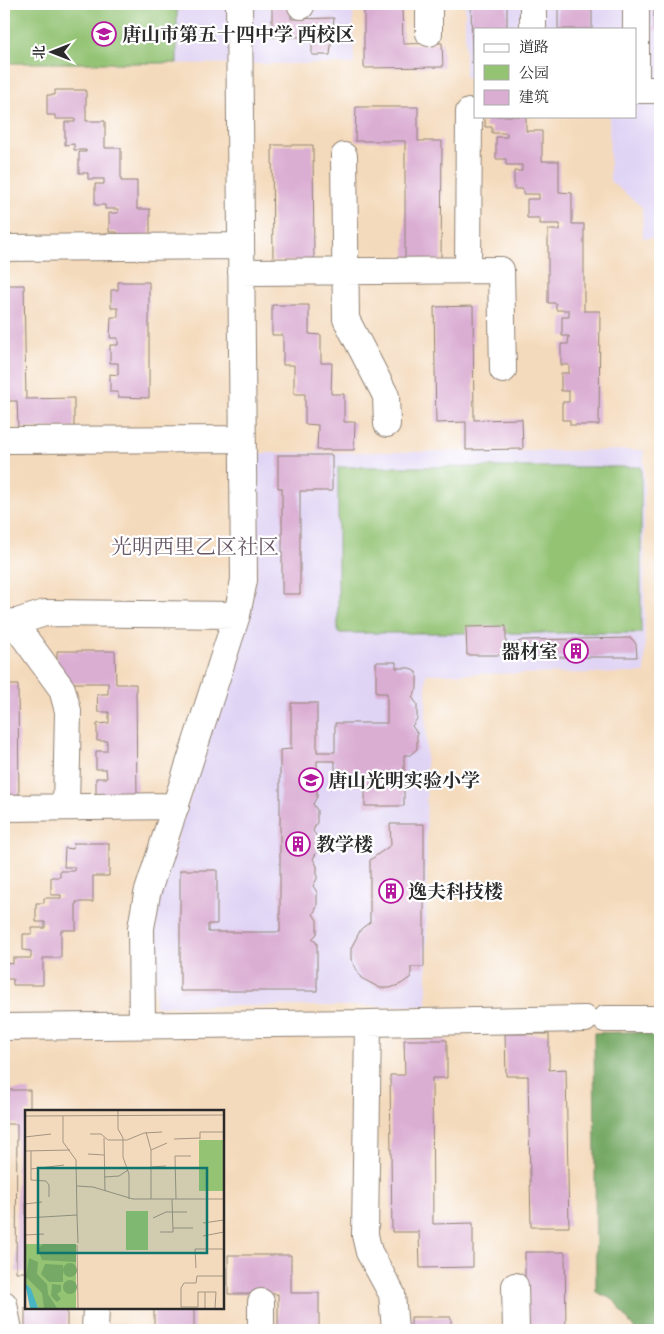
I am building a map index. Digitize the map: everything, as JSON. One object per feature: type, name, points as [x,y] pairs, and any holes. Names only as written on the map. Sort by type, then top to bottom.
[{"type":"street","points":[[142,1025],[141,928],[147,894],[237,615],[244,580],[239,4]]},
{"type":"street","points":[[429,4],[429,33]]},
{"type":"street","points":[[636,4],[636,90],[660,90]]},
{"type":"street","points":[[468,270],[469,112]]},
{"type":"street","points":[[344,156],[346,319],[386,396],[387,424]]},
{"type":"street","points":[[4,248],[241,246]]},
{"type":"street","points":[[241,272],[501,270],[503,370]]},
{"type":"street","points":[[4,440],[242,440]]},
{"type":"street","points":[[66,807],[68,711],[62,689],[8,624],[44,614],[237,615]]},
{"type":"street","points":[[4,808],[176,806]]},
{"type":"street","points":[[4,1027],[660,1019]]},
{"type":"street","points":[[368,1023],[365,1235],[370,1252],[392,1294],[395,1330]]},
{"type":"street","points":[[515,1286],[516,1330]]},
{"type":"street","points":[[261,1302],[261,1330]]},
{"type":"street","points":[[4,1304],[9,1330]]},
{"type":"street","points":[[96,1309],[96,1330]]},
{"type":"shaded area","points":[[4,4],[353,4],[354,64],[4,63]]},
{"type":"shaded area","points":[[465,4],[660,4],[660,238],[643,238],[642,207],[610,181],[609,118],[636,118],[636,28],[474,28],[474,78],[465,78]]},
{"type":"shaded area","name":"唐山光明实验小学","points":[[644,450],[645,673],[426,674],[427,1006],[155,1006],[155,921],[162,887],[253,597],[257,569],[257,453]]},
{"type":"green space","name":"唐山市第五十四中学 西校区","points":[[4,4],[177,4],[177,63],[4,63]]},
{"type":"green space","points":[[338,467],[641,467],[641,633],[338,633]]},
{"type":"green space","points":[[660,1031],[660,1328],[635,1330],[614,1300],[596,1292],[594,1033]]},
{"type":"building","points":[[272,4],[291,4],[291,19],[334,18],[330,55],[312,55],[312,37],[272,37]]},
{"type":"building","points":[[364,4],[402,4],[403,44],[442,43],[443,67],[364,68]]},
{"type":"building","points":[[471,4],[507,4],[507,28],[474,28],[474,63],[472,63]]},
{"type":"building","points":[[558,4],[592,4],[592,28],[558,28]]},
{"type":"building","points":[[654,4],[660,4],[660,30],[654,30]]},
{"type":"building","points":[[55,90],[86,90],[86,121],[105,121],[105,148],[121,148],[121,181],[137,181],[137,209],[150,209],[150,240],[117,240],[117,232],[109,232],[109,213],[118,213],[118,209],[105,209],[105,205],[95,205],[95,184],[104,184],[104,179],[88,179],[88,173],[79,173],[79,152],[86,152],[86,150],[74,150],[74,144],[65,145],[65,122],[75,122],[75,119],[55,119],[55,115],[47,115],[47,95],[55,95]]},
{"type":"building","points":[[356,107],[418,107],[418,141],[442,141],[441,261],[405,260],[405,141],[355,141]]},
{"type":"building","points":[[485,118],[526,118],[526,131],[542,131],[542,161],[559,161],[559,192],[572,193],[572,224],[584,224],[584,311],[600,311],[599,425],[570,425],[570,420],[562,420],[562,402],[569,402],[569,391],[561,391],[561,373],[569,373],[569,365],[561,365],[561,344],[568,344],[569,336],[562,336],[562,317],[569,317],[569,310],[556,310],[556,303],[548,303],[548,230],[560,230],[560,224],[540,224],[540,218],[527,218],[527,199],[539,199],[539,194],[523,194],[523,189],[514,189],[514,171],[522,171],[522,165],[506,165],[506,159],[496,159],[496,137],[507,137],[507,133],[492,133],[492,127],[485,127]]},
{"type":"building","points":[[272,145],[313,145],[314,261],[273,261]]},
{"type":"building","points":[[118,282],[149,282],[149,398],[118,397],[118,392],[110,392],[110,374],[118,375],[118,363],[110,363],[110,345],[118,345],[118,338],[110,338],[111,317],[118,317],[118,308],[111,308],[111,290],[118,290]]},
{"type":"building","points":[[4,285],[24,285],[26,399],[74,398],[74,428],[18,428],[17,401],[4,401]]},
{"type":"building","points":[[272,305],[309,305],[309,334],[321,335],[321,363],[332,363],[331,394],[344,394],[344,422],[355,422],[354,450],[317,450],[318,425],[305,424],[305,394],[294,394],[294,365],[283,365],[283,335],[272,335]]},
{"type":"building","points":[[473,306],[474,420],[522,419],[523,449],[466,450],[466,422],[436,423],[434,307]]},
{"type":"building","points":[[278,455],[332,455],[332,491],[300,491],[300,594],[282,594],[282,488],[278,488]]},
{"type":"building","points":[[506,626],[506,655],[467,655],[466,627]]},
{"type":"building","name":"器材室","points":[[631,638],[636,644],[637,657],[515,657],[516,643],[523,640]]},
{"type":"building","points":[[57,651],[115,651],[116,684],[136,684],[137,803],[96,797],[96,778],[107,778],[106,769],[96,769],[96,751],[107,751],[107,741],[97,741],[97,724],[109,723],[109,712],[98,712],[97,694],[108,694],[108,683],[57,683]]},
{"type":"building","name":"教学楼","points":[[376,662],[396,662],[396,668],[410,668],[417,673],[417,689],[412,697],[417,704],[417,719],[412,726],[417,733],[417,749],[410,755],[404,755],[404,806],[365,806],[365,785],[335,785],[335,761],[317,761],[317,797],[313,804],[317,810],[317,822],[313,831],[317,837],[317,852],[313,859],[317,866],[317,879],[313,886],[317,892],[317,907],[313,914],[317,920],[317,934],[312,939],[317,943],[317,991],[180,991],[180,870],[217,870],[217,924],[208,924],[208,932],[280,932],[280,750],[291,749],[291,703],[317,703],[317,752],[335,752],[335,723],[387,723],[387,693],[376,693]]},
{"type":"building","points":[[4,685],[18,685],[19,800],[4,801]]},
{"type":"building","name":"逸夫科技楼","points":[[390,824],[424,824],[424,967],[411,967],[411,977],[401,984],[390,988],[380,988],[361,978],[351,959],[351,948],[361,929],[370,922],[370,860],[391,845]]},
{"type":"building","points":[[74,843],[109,843],[109,876],[93,876],[93,902],[76,902],[76,930],[61,930],[61,958],[43,958],[43,985],[13,985],[13,979],[4,979],[4,963],[13,964],[13,958],[31,958],[31,951],[23,950],[23,934],[32,934],[32,928],[45,928],[45,922],[36,922],[36,903],[44,903],[44,898],[61,898],[61,895],[51,895],[51,877],[60,877],[60,871],[74,871],[74,867],[64,867],[65,848],[73,849]]},
{"type":"building","points":[[505,1034],[549,1034],[549,1070],[566,1069],[569,1227],[531,1227],[528,1076],[506,1076]]},
{"type":"building","points":[[404,1040],[447,1040],[447,1078],[432,1078],[433,1224],[473,1223],[473,1267],[420,1268],[419,1232],[392,1232],[390,1075],[405,1075]]},
{"type":"building","points":[[4,1090],[30,1090],[30,1110],[25,1110],[25,1272],[16,1272],[17,1124],[4,1124]]},
{"type":"building","points":[[525,1252],[565,1252],[566,1330],[525,1330]]},
{"type":"building","points":[[228,1255],[291,1255],[291,1293],[319,1293],[319,1330],[278,1330],[278,1294],[228,1294]]},
{"type":"building","points":[[25,1309],[67,1309],[67,1330],[25,1330]]},
{"type":"building","points":[[154,1309],[194,1309],[194,1330],[154,1330]]},
{"type":"building","points":[[411,1317],[451,1317],[451,1330],[411,1330]]},
{"type":"place","name":"唐山市第五十四中学 西校区","points":[[104,34]]},
{"type":"place","name":"器材室","points":[[576,651]]},
{"type":"place","name":"唐山光明实验小学","points":[[311,780]]},
{"type":"place","name":"教学楼","points":[[298,844]]},
{"type":"place","name":"逸夫科技楼","points":[[391,891]]},
{"type":"district","name":"光明西里乙区社区","points":[[195,546]]}]
